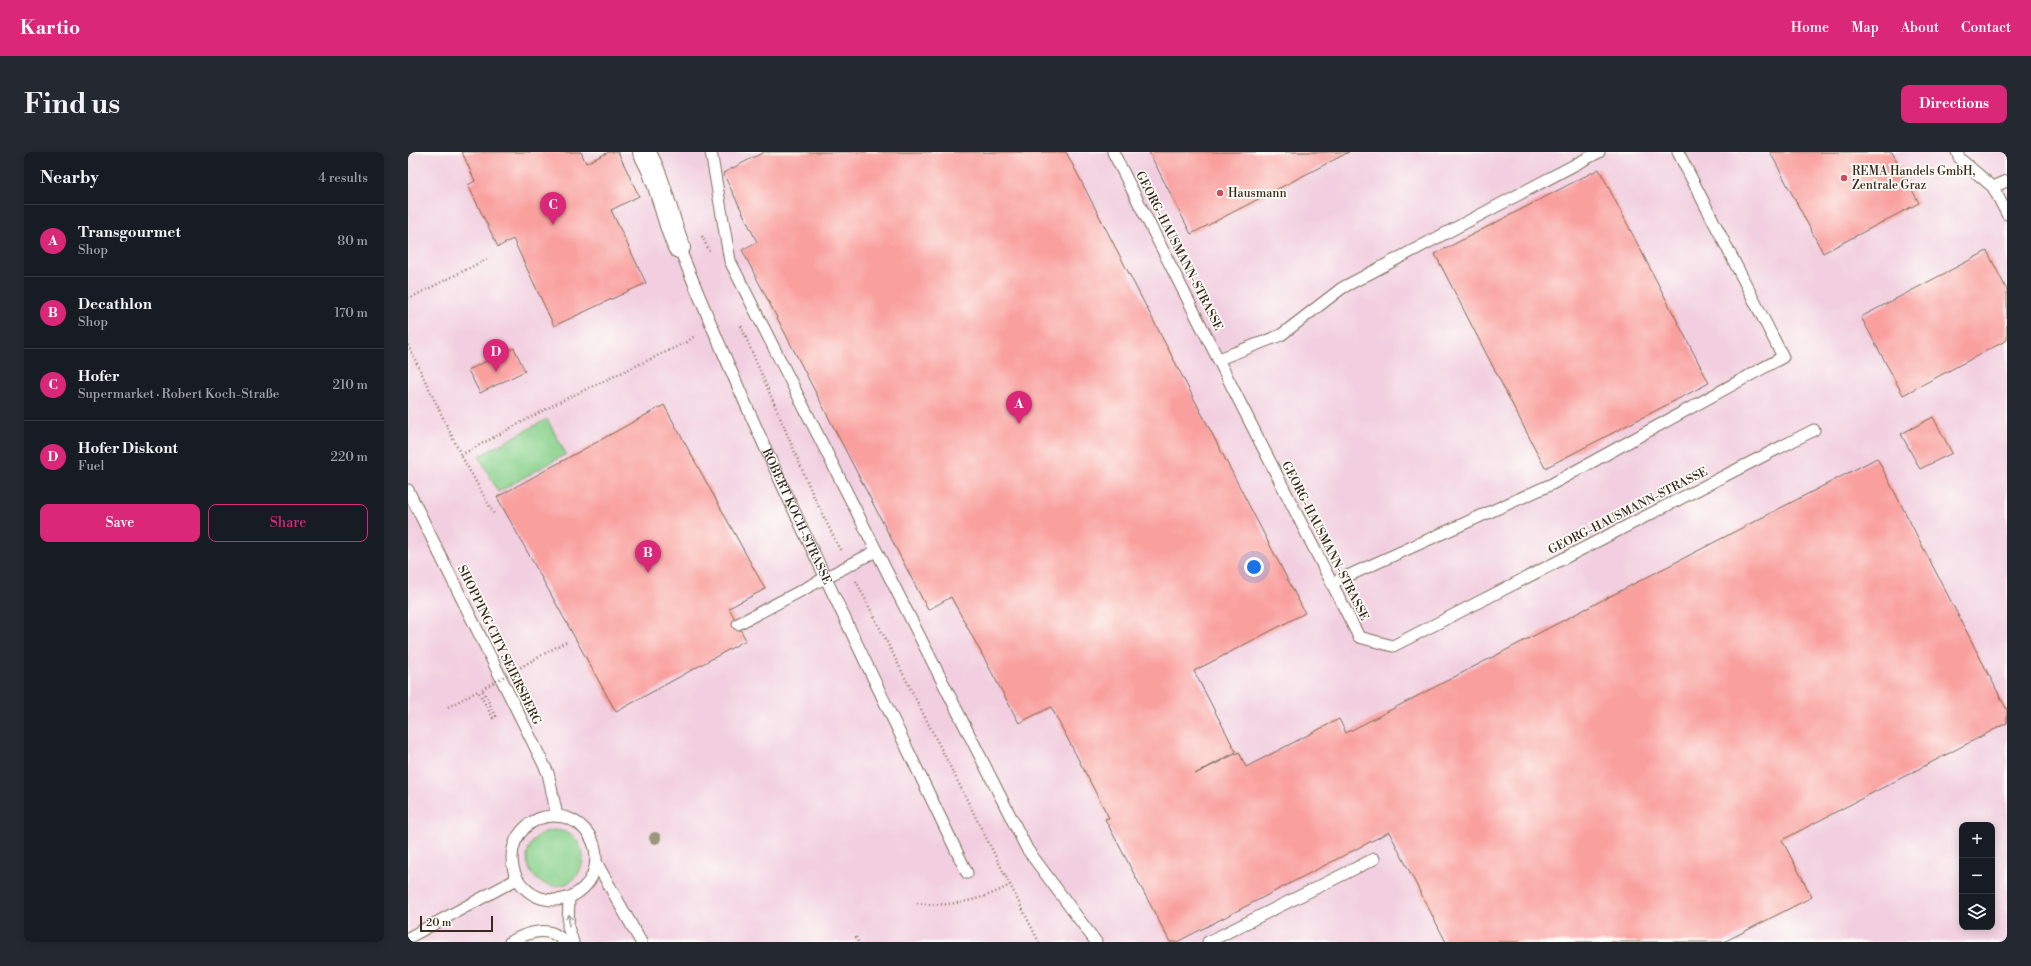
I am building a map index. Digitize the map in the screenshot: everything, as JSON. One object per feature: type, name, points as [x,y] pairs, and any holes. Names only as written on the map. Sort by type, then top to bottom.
[{"type":"street","name":"ROBERT KOCH-STRASSE","points":[[644,152],[651,164],[679,248]]},
{"type":"lane","points":[[710,152],[730,261],[1027,849],[1096,942]]},
{"type":"lane","name":"GEORG-HAUSMANN-STRASSE","points":[[1113,152],[1359,637],[1393,646],[1814,430]]},
{"type":"lane","points":[[1219,359],[1281,335],[1342,288],[1599,152]]},
{"type":"lane","points":[[1332,583],[1552,484],[1783,357],[1678,152]]},
{"type":"lane","points":[[1957,152],[1960,159],[1993,187],[2007,214]]},
{"type":"lane","points":[[1993,187],[2007,181]]},
{"type":"lane","name":"ROBERT KOCH-STRASSE","points":[[679,248],[710,323],[826,577],[967,873]]},
{"type":"lane","name":"SHOPPING CITY SEIERSBERG","points":[[408,490],[548,773],[557,816]]},
{"type":"lane","points":[[738,624],[876,551]]},
{"type":"lane","points":[[557,816],[566,817],[583,827],[594,843],[596,862],[594,874],[588,884],[580,892],[569,898],[557,901],[544,900],[528,892],[517,879],[512,860],[516,840],[528,824],[537,819],[557,816]]},
{"type":"lane","points":[[1208,942],[1374,859]]},
{"type":"lane","points":[[596,862],[641,942]]},
{"type":"lane","points":[[408,938],[517,879]]},
{"type":"lane","points":[[569,898],[568,927],[573,942]]},
{"type":"lane","points":[[510,942],[522,935],[542,930],[560,937],[564,942]]},
{"type":"path","points":[[701,234],[711,256]]},
{"type":"path","points":[[408,299],[487,259]]},
{"type":"path","points":[[738,321],[812,495],[1039,942]]},
{"type":"path","points":[[461,455],[559,402],[687,342],[710,323]]},
{"type":"path","points":[[408,345],[461,455],[495,516]]},
{"type":"path","points":[[448,707],[478,691],[493,718],[496,716],[482,689],[566,642]]},
{"type":"path","points":[[917,903],[934,906],[968,900],[996,893],[1010,885]]},
{"type":"path","points":[[856,937],[858,942]]},
{"type":"shaded area","points":[[408,152],[2007,152],[2007,942],[408,942]]},
{"type":"green space","points":[[547,419],[566,454],[498,492],[479,456]]},
{"type":"green space","points":[[555,830],[570,835],[578,843],[583,858],[578,873],[570,881],[555,886],[540,881],[532,873],[527,858],[532,843],[540,835]]},
{"type":"building","points":[[462,152],[581,152],[586,163],[609,152],[618,152],[639,196],[611,210],[646,283],[554,326],[513,239],[498,247],[468,185],[475,181]]},
{"type":"building","points":[[764,152],[1066,152],[1305,613],[1194,671],[1236,752],[1195,774],[1239,752],[1246,767],[1339,719],[1346,733],[1877,458],[2007,710],[2007,723],[1782,840],[1812,897],[1724,942],[1446,942],[1389,832],[1177,942],[1170,942],[1105,819],[1109,818],[1051,707],[1019,723],[951,597],[928,610],[742,250],[757,242],[723,173]]},
{"type":"building","name":"Hausmann","points":[[1149,152],[1349,152],[1191,234]]},
{"type":"building","name":"REMA Handels GmbH, Zentrale Graz","points":[[1770,152],[1892,152],[1919,203],[1823,253]]},
{"type":"building","points":[[1599,169],[1709,383],[1545,468],[1435,254]]},
{"type":"building","points":[[1987,251],[2007,290],[2007,340],[1903,395],[1861,317]]},
{"type":"building","points":[[514,348],[525,371],[480,393],[468,370]]},
{"type":"building","points":[[664,405],[765,589],[729,608],[746,640],[616,712],[497,497]]},
{"type":"building","points":[[1933,417],[1952,453],[1920,469],[1901,434]]},
{"type":"place","name":"REMA Handels GmbH, Zentrale Graz","points":[[1844,178]]},
{"type":"place","name":"Hausmann","points":[[1220,193]]},
{"type":"place","name":"Hofer","points":[[553,225]]},
{"type":"place","name":"Hofer Diskont","points":[[496,372]]},
{"type":"place","name":"Transgourmet","points":[[1019,424]]},
{"type":"place","name":"Decathlon","points":[[648,573]]}]
